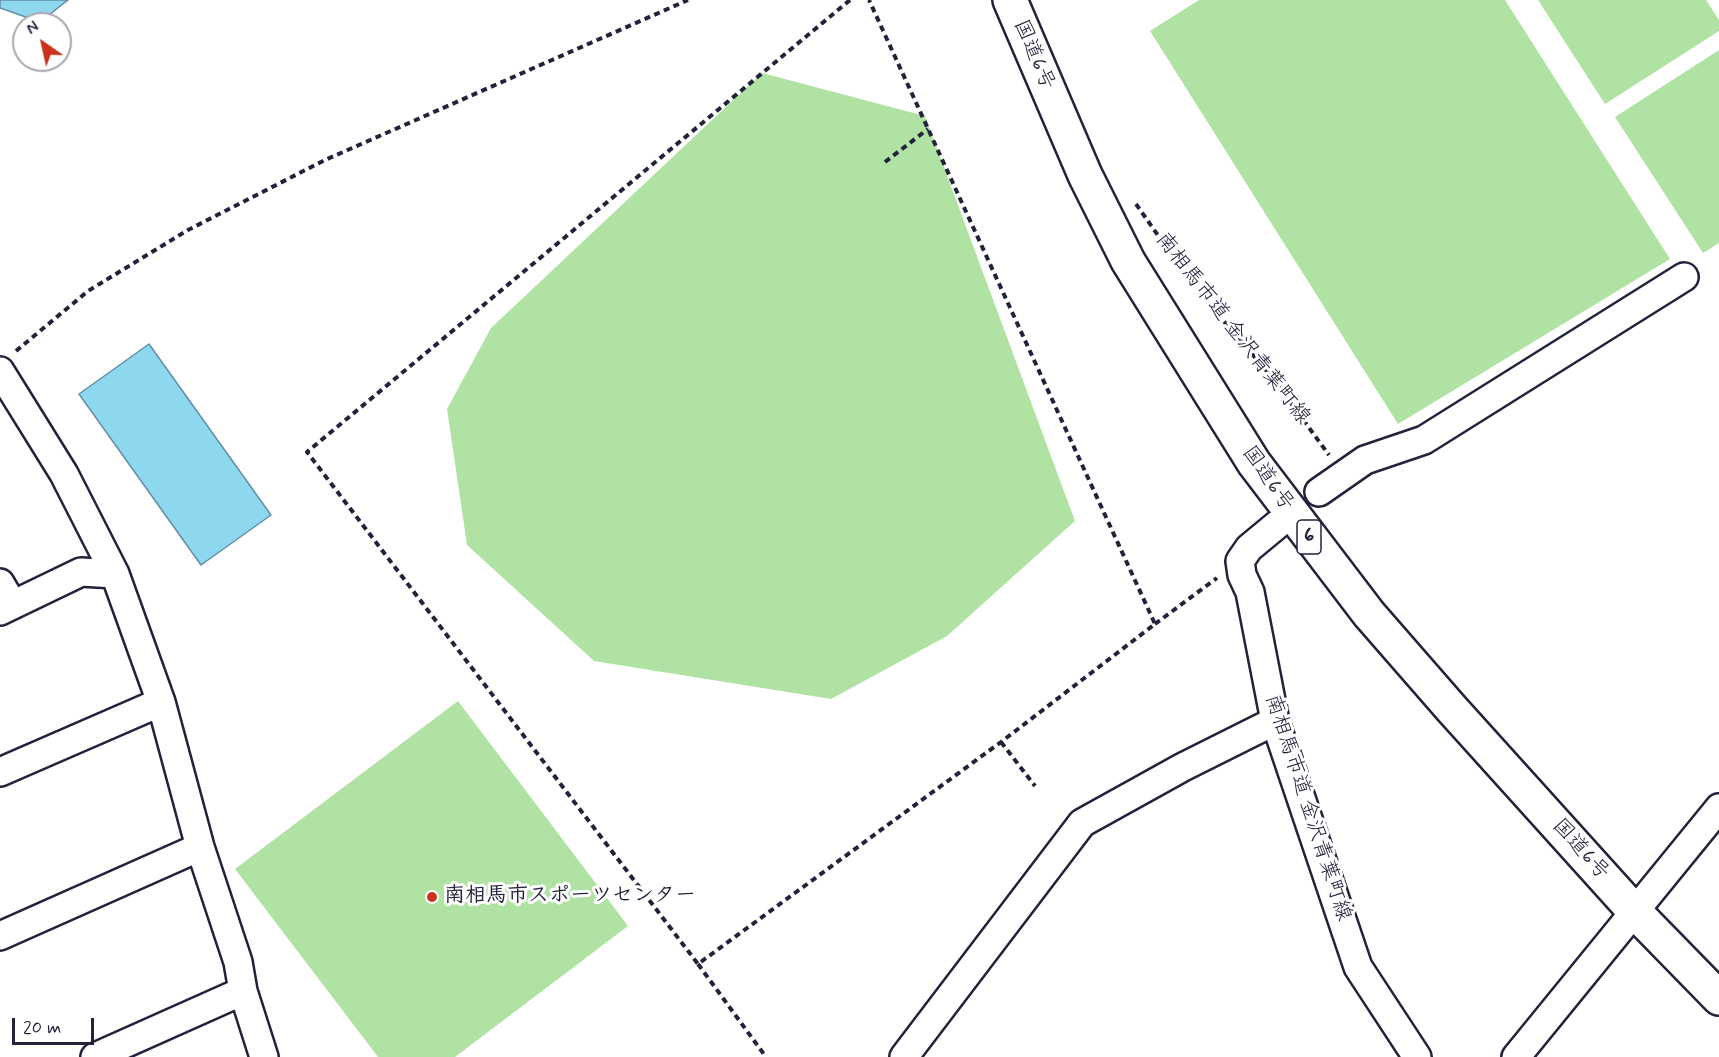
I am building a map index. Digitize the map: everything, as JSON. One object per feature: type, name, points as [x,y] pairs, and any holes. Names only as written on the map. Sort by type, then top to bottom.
[{"type":"highway","name":"国道6号","points":[[1010,0],[1085,175],[1128,261],[1254,463],[1370,614],[1636,912],[1719,998]]},
{"type":"street","points":[[1319,492],[1365,460],[1424,440],[1684,277]]},
{"type":"street","points":[[4,364],[115,574],[160,702],[200,847],[238,962],[243,991],[264,1057]]},
{"type":"street","points":[[1240,561],[1249,548],[1278,524]]},
{"type":"street","name":"南相馬市道 金沢青葉町線","points":[[1240,561],[1242,575],[1251,592],[1275,721],[1358,967],[1417,1057]]},
{"type":"street","points":[[4,600],[81,572],[115,574]]},
{"type":"street","points":[[0,772],[160,702]]},
{"type":"street","points":[[903,1057],[1082,824],[1183,767],[1275,721]]},
{"type":"street","points":[[1516,1057],[1719,808]]},
{"type":"street","points":[[0,936],[200,847]]},
{"type":"street","points":[[95,1057],[243,991]]},
{"type":"path","points":[[4,364],[88,291],[188,230],[325,160],[687,0]]},
{"type":"path","points":[[766,1057],[698,964],[308,452],[850,0]]},
{"type":"path","points":[[869,0],[1155,624]]},
{"type":"path","points":[[885,162],[928,129]]},
{"type":"path","name":"南相馬市道 金沢青葉町線","points":[[1127,199],[1135,204],[1221,318],[1271,376],[1344,475]]},
{"type":"path","points":[[698,964],[1001,742],[1240,561]]},
{"type":"path","points":[[1001,742],[1035,786]]},
{"type":"green space","points":[[1199,0],[1505,0],[1670,259],[1398,424],[1150,31]]},
{"type":"green space","points":[[1538,0],[1706,0],[1719,20],[1719,31],[1605,104]]},
{"type":"green space","points":[[1719,50],[1719,243],[1703,253],[1615,117]]},
{"type":"green space","points":[[762,73],[925,116],[1075,521],[947,636],[831,699],[594,661],[467,545],[447,409],[491,328]]},
{"type":"green space","name":"南相馬市スポーツセンター","points":[[458,701],[628,926],[455,1057],[378,1057],[235,869]]},
{"type":"water","points":[[0,0],[68,0],[53,12],[12,12],[0,8]]},
{"type":"water","points":[[149,344],[271,515],[201,565],[79,394]]},
{"type":"place","name":"南相馬市スポーツセンター","points":[[432,897]]}]
